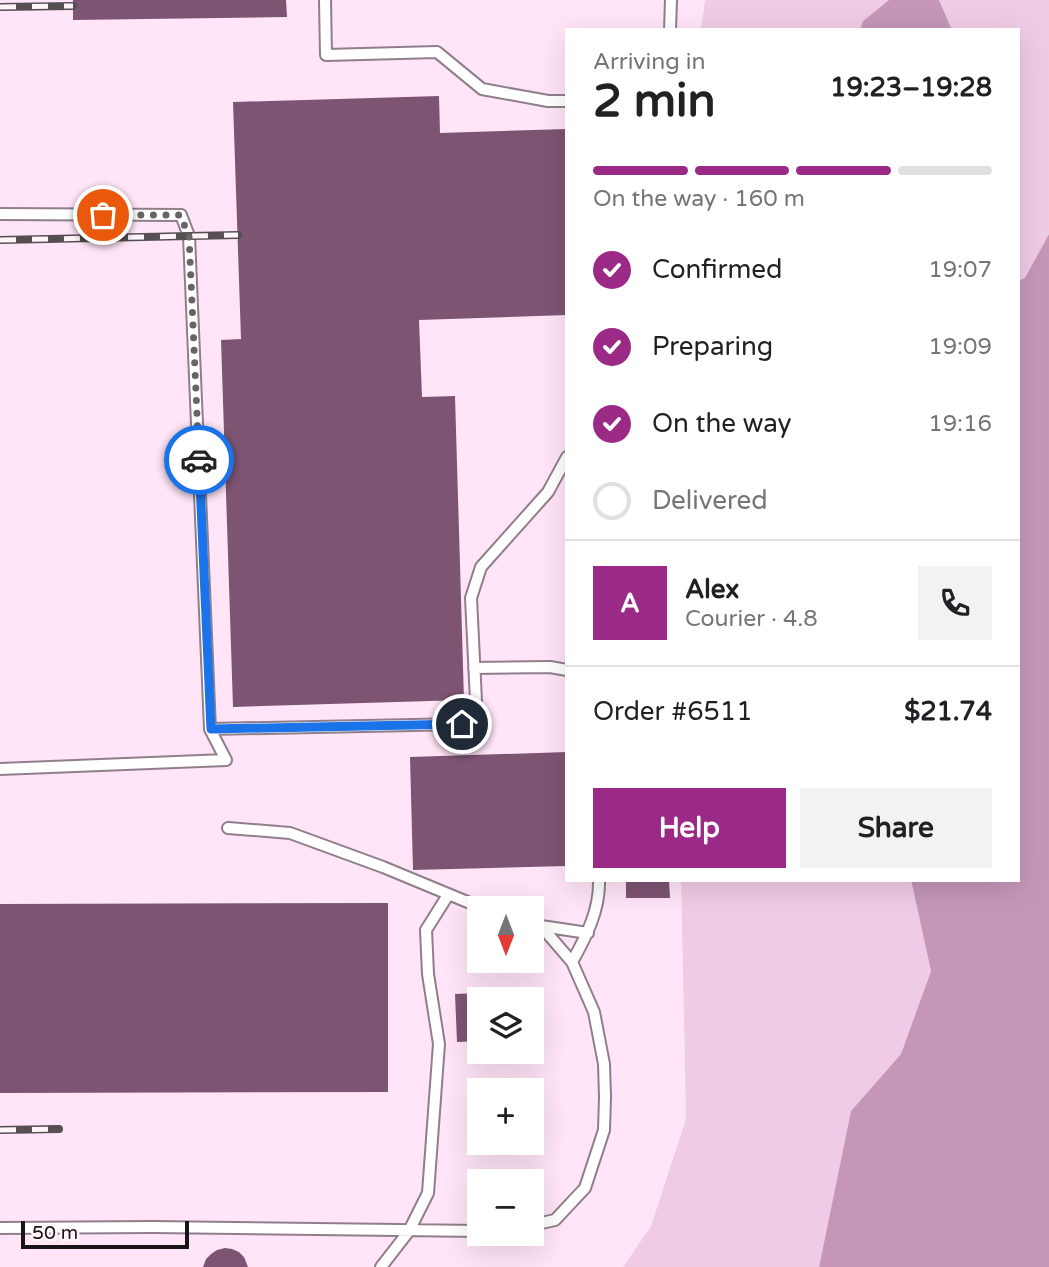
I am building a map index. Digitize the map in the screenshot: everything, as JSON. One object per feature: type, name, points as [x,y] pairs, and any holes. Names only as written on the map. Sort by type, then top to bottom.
[{"type":"lane","points":[[325,0],[326,55],[437,52],[482,89],[548,101],[565,101]]},
{"type":"lane","points":[[670,28],[671,0]]},
{"type":"lane","points":[[548,101],[565,109]]},
{"type":"lane","points":[[0,214],[180,215],[185,225],[189,236],[211,729],[226,761],[0,769]]},
{"type":"lane","points":[[211,729],[462,724],[476,701],[471,598],[481,567],[548,492],[565,461]]},
{"type":"lane","points":[[474,668],[550,667],[565,670]]},
{"type":"lane","points":[[228,828],[290,833],[383,867],[467,902]]},
{"type":"lane","points":[[572,962],[588,933],[599,882]]},
{"type":"lane","points":[[382,1267],[409,1231],[428,1193],[439,1044],[428,974],[426,930],[448,895]]},
{"type":"lane","points":[[544,926],[588,933]]},
{"type":"lane","points":[[544,933],[572,962],[594,1012],[604,1063],[605,1097],[604,1130],[585,1188],[555,1220],[544,1222]]},
{"type":"lane","points":[[0,1228],[467,1231]]},
{"type":"shaded area","points":[[0,0],[705,0],[701,28],[565,28],[565,882],[681,882],[686,1119],[651,1226],[623,1267],[0,1267]]},
{"type":"shaded area","points":[[705,0],[889,0],[863,21],[861,28],[701,28]]},
{"type":"shaded area","points":[[889,0],[939,0],[951,28],[861,28],[863,21]]},
{"type":"shaded area","points":[[939,0],[1049,0],[1049,234],[1025,279],[1020,281],[1020,28],[951,28]]},
{"type":"shaded area","points":[[1049,234],[1049,1267],[819,1267],[851,1111],[901,1054],[931,971],[911,882],[1020,882],[1020,280],[1025,278]]},
{"type":"shaded area","points":[[681,882],[911,882],[931,971],[901,1054],[851,1111],[819,1267],[623,1267],[651,1226],[686,1119]]},
{"type":"building","points":[[73,0],[286,0],[287,17],[73,20]]},
{"type":"building","points":[[439,96],[440,133],[565,129],[565,315],[419,320],[422,397],[455,396],[464,700],[233,707],[221,340],[241,339],[233,102]]},
{"type":"building","points":[[565,752],[565,866],[413,870],[410,757]]},
{"type":"building","points":[[626,882],[669,882],[670,898],[626,898]]},
{"type":"building","points":[[388,903],[388,1092],[0,1093],[0,904]]},
{"type":"building","points":[[455,994],[467,994],[467,1042],[457,1042]]},
{"type":"building","points":[[225,1248],[239,1252],[248,1267],[203,1267],[211,1254]]},
{"type":"railway","points":[[0,7],[73,6]]},
{"type":"railway","points":[[0,240],[238,235]]},
{"type":"railway","points":[[0,1130],[59,1129]]},
{"type":"way so far","points":[[103,215],[180,215],[189,236],[199,460]]},
{"type":"route","points":[[199,460],[211,729],[462,724]]}]
